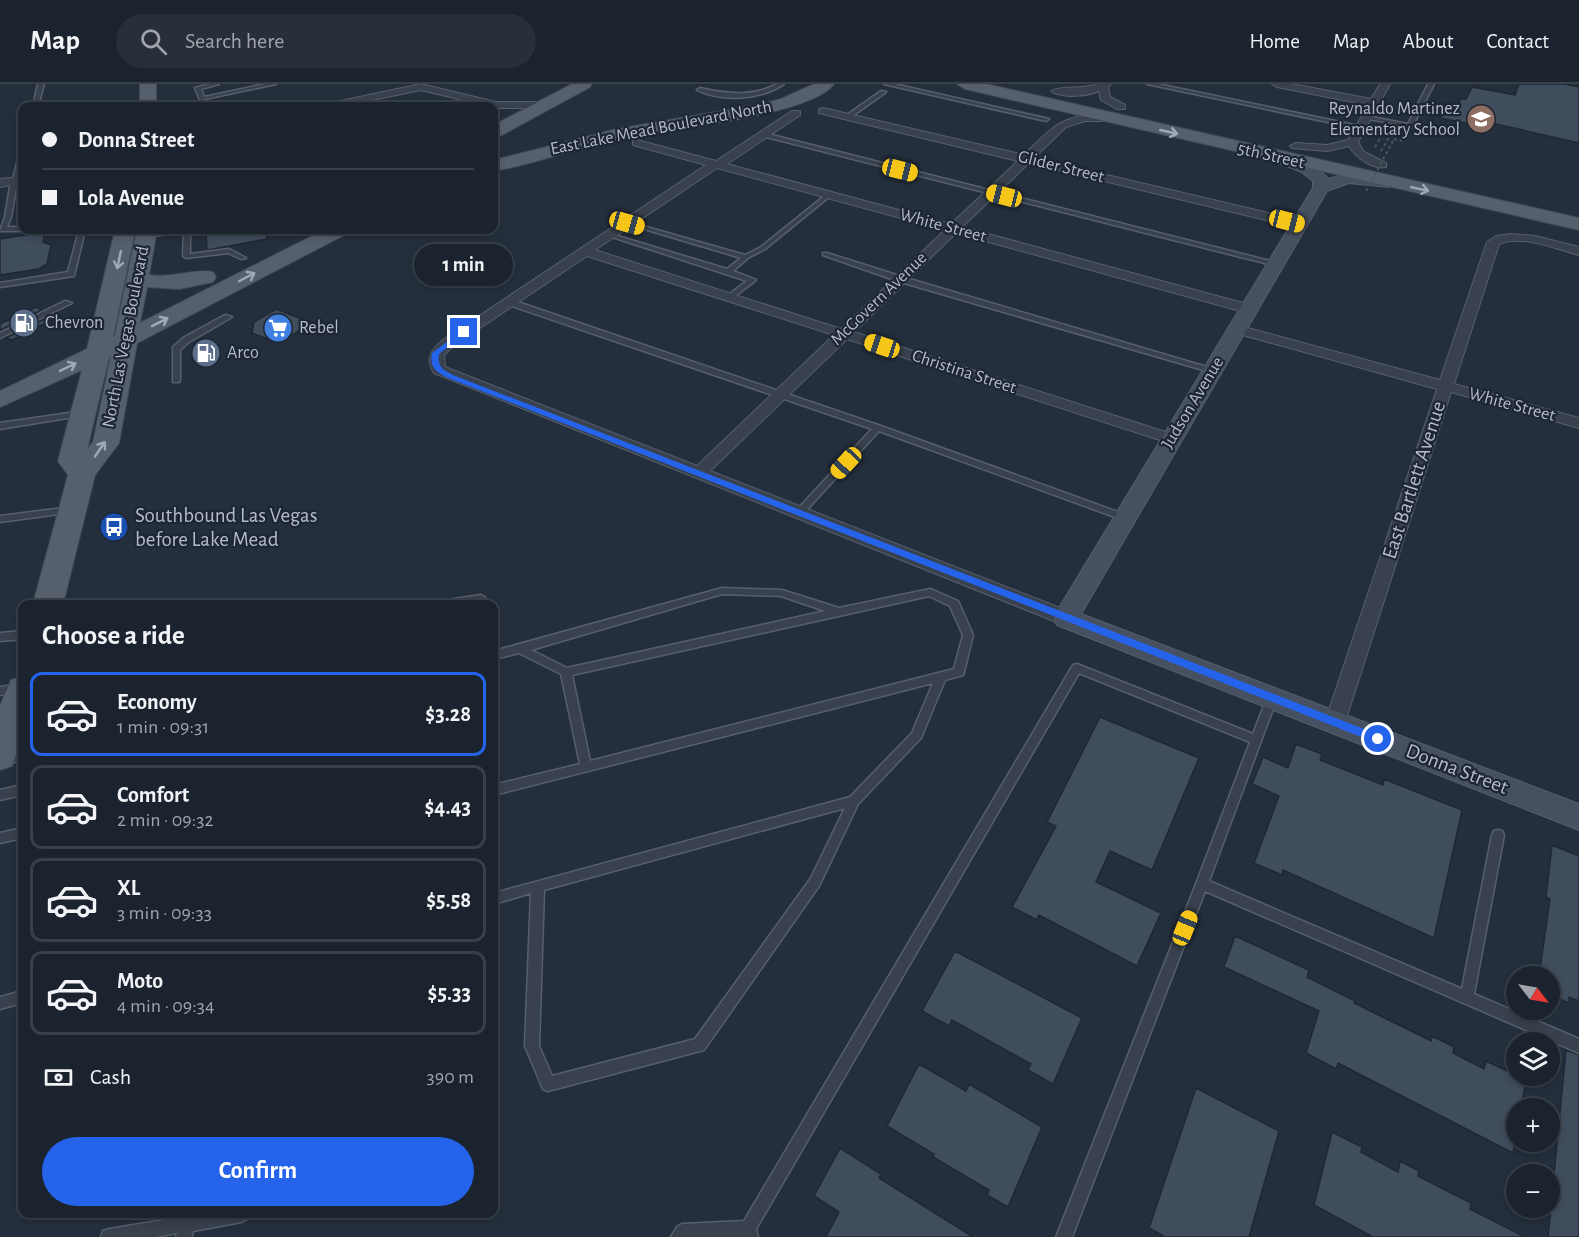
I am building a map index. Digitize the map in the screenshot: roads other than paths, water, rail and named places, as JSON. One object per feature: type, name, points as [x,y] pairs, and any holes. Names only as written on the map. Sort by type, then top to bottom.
[{"type":"main road","points":[[148,84],[148,102]]},
{"type":"main road","points":[[498,130],[583,84]]},
{"type":"main road","name":"East Lake Mead Boulevard North","points":[[498,165],[589,141],[771,107],[798,98],[826,84]]},
{"type":"main road","name":"5th Street","points":[[965,84],[1048,104],[1116,113],[1296,146],[1579,209]]},
{"type":"main road","name":"5th Street","points":[[1026,84],[1048,104]]},
{"type":"main road","name":"5th Street","points":[[1116,113],[1278,157],[1579,224]]},
{"type":"main road","name":"North Las Vegas Boulevard","points":[[82,474],[71,461],[104,327],[138,234]]},
{"type":"main road","name":"North Las Vegas Boulevard","points":[[49,600],[75,509],[82,474],[105,443],[137,278],[139,234]]},
{"type":"main road","points":[[3,392],[104,327],[292,234]]},
{"type":"main road","points":[[3,392],[98,353],[331,234]]},
{"type":"main road","points":[[137,278],[153,283],[174,284],[205,277]]},
{"type":"main road","points":[[3,392],[57,389],[68,391],[85,406]]},
{"type":"main road","points":[[0,756],[18,700]]},
{"type":"street","points":[[1277,84],[1374,103]]},
{"type":"street","points":[[1296,146],[1327,148],[1352,142],[1385,84]]},
{"type":"street","points":[[1048,104],[1104,85],[1105,98],[1116,113],[1084,118],[1062,125]]},
{"type":"street","points":[[350,102],[421,87],[484,102]]},
{"type":"street","points":[[1048,104],[1063,114],[1065,119],[1062,125]]},
{"type":"street","points":[[498,105],[545,105]]},
{"type":"street","points":[[498,106],[508,114],[511,123]]},
{"type":"street","name":"Glider Street","points":[[824,111],[1299,224]]},
{"type":"street","points":[[509,302],[796,113]]},
{"type":"street","name":"McGovern Avenue","points":[[698,474],[1062,125]]},
{"type":"street","points":[[1352,142],[1356,151],[1363,157],[1382,165]]},
{"type":"street","name":"White Street","points":[[637,143],[1249,309]]},
{"type":"street","points":[[1278,157],[1313,171],[1320,178],[1321,188],[1347,178],[1394,183]]},
{"type":"street","points":[[0,183],[18,181]]},
{"type":"street","name":"Judson Avenue","points":[[1066,618],[1321,188]]},
{"type":"street","name":"East Bartlett Avenue","points":[[1335,722],[1495,240],[1520,238],[1579,251]]},
{"type":"street","name":"Christina Street","points":[[585,251],[1172,439]]},
{"type":"street","name":"Donna Street","points":[[509,302],[436,353],[434,362],[439,370],[450,377],[798,514],[1579,817]]},
{"type":"street","name":"White Street","points":[[1237,329],[1579,423]]},
{"type":"lane","points":[[36,102],[41,84]]},
{"type":"lane","points":[[216,84],[198,88],[202,99],[273,84]]},
{"type":"lane","points":[[700,90],[741,97],[762,93],[781,84]]},
{"type":"lane","points":[[887,84],[1048,104]]},
{"type":"lane","points":[[1150,84],[1363,122],[1410,126],[1431,84]]},
{"type":"lane","points":[[849,116],[883,92]]},
{"type":"lane","points":[[764,135],[1276,264]]},
{"type":"lane","points":[[18,181],[8,217],[2,229],[18,229]]},
{"type":"lane","points":[[728,272],[747,257],[764,248],[828,195]]},
{"type":"lane","points":[[627,223],[747,257]]},
{"type":"lane","points":[[0,285],[71,274],[81,234]]},
{"type":"lane","points":[[187,234],[186,256],[228,251],[243,258]]},
{"type":"lane","points":[[609,235],[752,280],[730,298]]},
{"type":"lane","points":[[825,254],[900,279],[1213,370]]},
{"type":"lane","points":[[509,302],[878,428],[1125,518]]},
{"type":"lane","points":[[0,336],[68,303]]},
{"type":"lane","points":[[176,380],[176,349],[186,340],[228,317]]},
{"type":"lane","points":[[0,426],[85,406]]},
{"type":"lane","points":[[798,514],[878,428]]},
{"type":"lane","points":[[0,519],[75,509]]},
{"type":"lane","points":[[498,654],[722,591],[782,593],[839,612]]},
{"type":"lane","points":[[498,789],[959,672],[968,635],[954,604],[930,592],[566,672],[520,649]]},
{"type":"lane","points":[[0,637],[18,635]]},
{"type":"lane","points":[[679,1237],[682,1232],[749,1232],[1077,668],[1256,740]]},
{"type":"lane","points":[[566,672],[586,767]]},
{"type":"lane","points":[[538,886],[532,1046],[548,1084],[699,1045],[815,882],[854,801],[917,735],[941,676]]},
{"type":"lane","points":[[0,691],[18,689]]},
{"type":"lane","points":[[1064,1237],[1272,698]]},
{"type":"lane","points":[[0,761],[18,757]]},
{"type":"lane","points":[[0,795],[18,791]]},
{"type":"lane","points":[[498,897],[854,801]]},
{"type":"lane","points":[[0,838],[18,834]]},
{"type":"lane","points":[[1467,996],[1498,835]]},
{"type":"lane","points":[[1202,884],[1579,1046]]},
{"type":"lane","points":[[0,1003],[18,998]]},
{"type":"lane","points":[[109,1237],[185,1231],[229,1218]]},
{"type":"place","name":"Reynaldo Martinez Elementary School","points":[[1481,119]]},
{"type":"place","name":"Chevron","points":[[24,323]]},
{"type":"place","name":"Rebel","points":[[278,328]]},
{"type":"place","name":"Arco","points":[[206,353]]},
{"type":"place","name":"Southbound Las Vegas before Lake Mead","points":[[114,527]]}]
